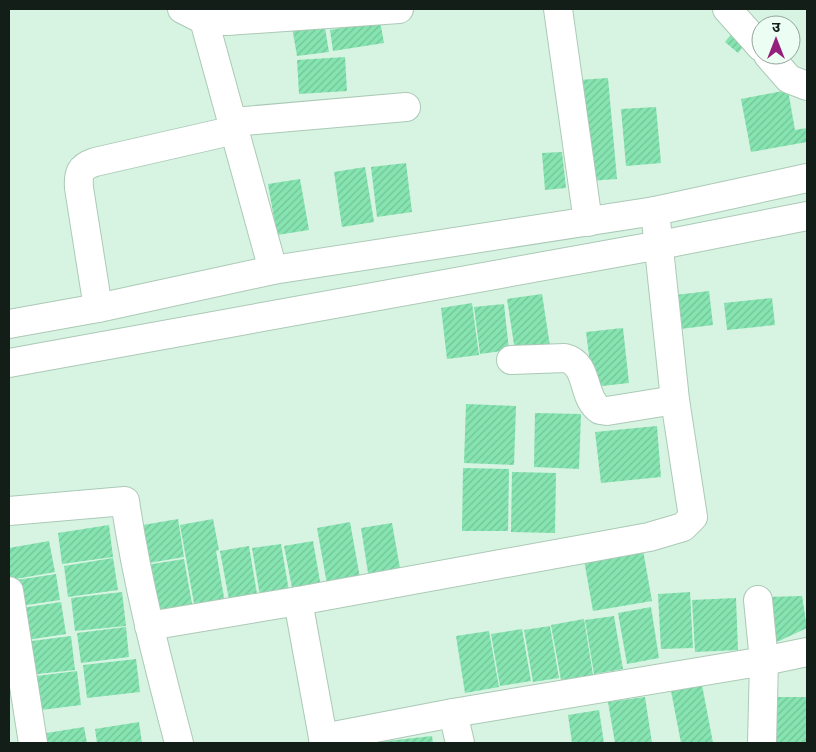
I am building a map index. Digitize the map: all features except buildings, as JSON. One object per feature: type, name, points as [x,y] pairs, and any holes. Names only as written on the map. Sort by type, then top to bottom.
[{"type":"street","points":[[273,270],[234,126],[211,15],[399,9]]},
{"type":"street","points":[[558,9],[588,222]]},
{"type":"street","points":[[727,9],[751,36]]},
{"type":"street","points":[[777,65],[789,79],[807,86]]},
{"type":"street","points":[[98,308],[79,188],[81,170],[86,165],[234,126],[406,107]]},
{"type":"street","points":[[9,324],[98,308],[273,270],[655,212],[807,178]]},
{"type":"street","points":[[149,626],[649,537],[683,527],[693,517],[675,400],[655,212]]},
{"type":"street","points":[[9,363],[660,245],[807,216]]},
{"type":"street","points":[[511,360],[565,358],[572,360],[578,364],[582,372],[591,402],[600,410],[675,400]]},
{"type":"street","points":[[9,511],[125,501],[149,626],[179,743]]},
{"type":"street","points":[[9,591],[34,743]]},
{"type":"street","points":[[758,600],[764,661],[762,743]]},
{"type":"street","points":[[298,601],[324,741],[453,713],[764,661],[807,652]]},
{"type":"street","points":[[453,713],[460,743]]}]
